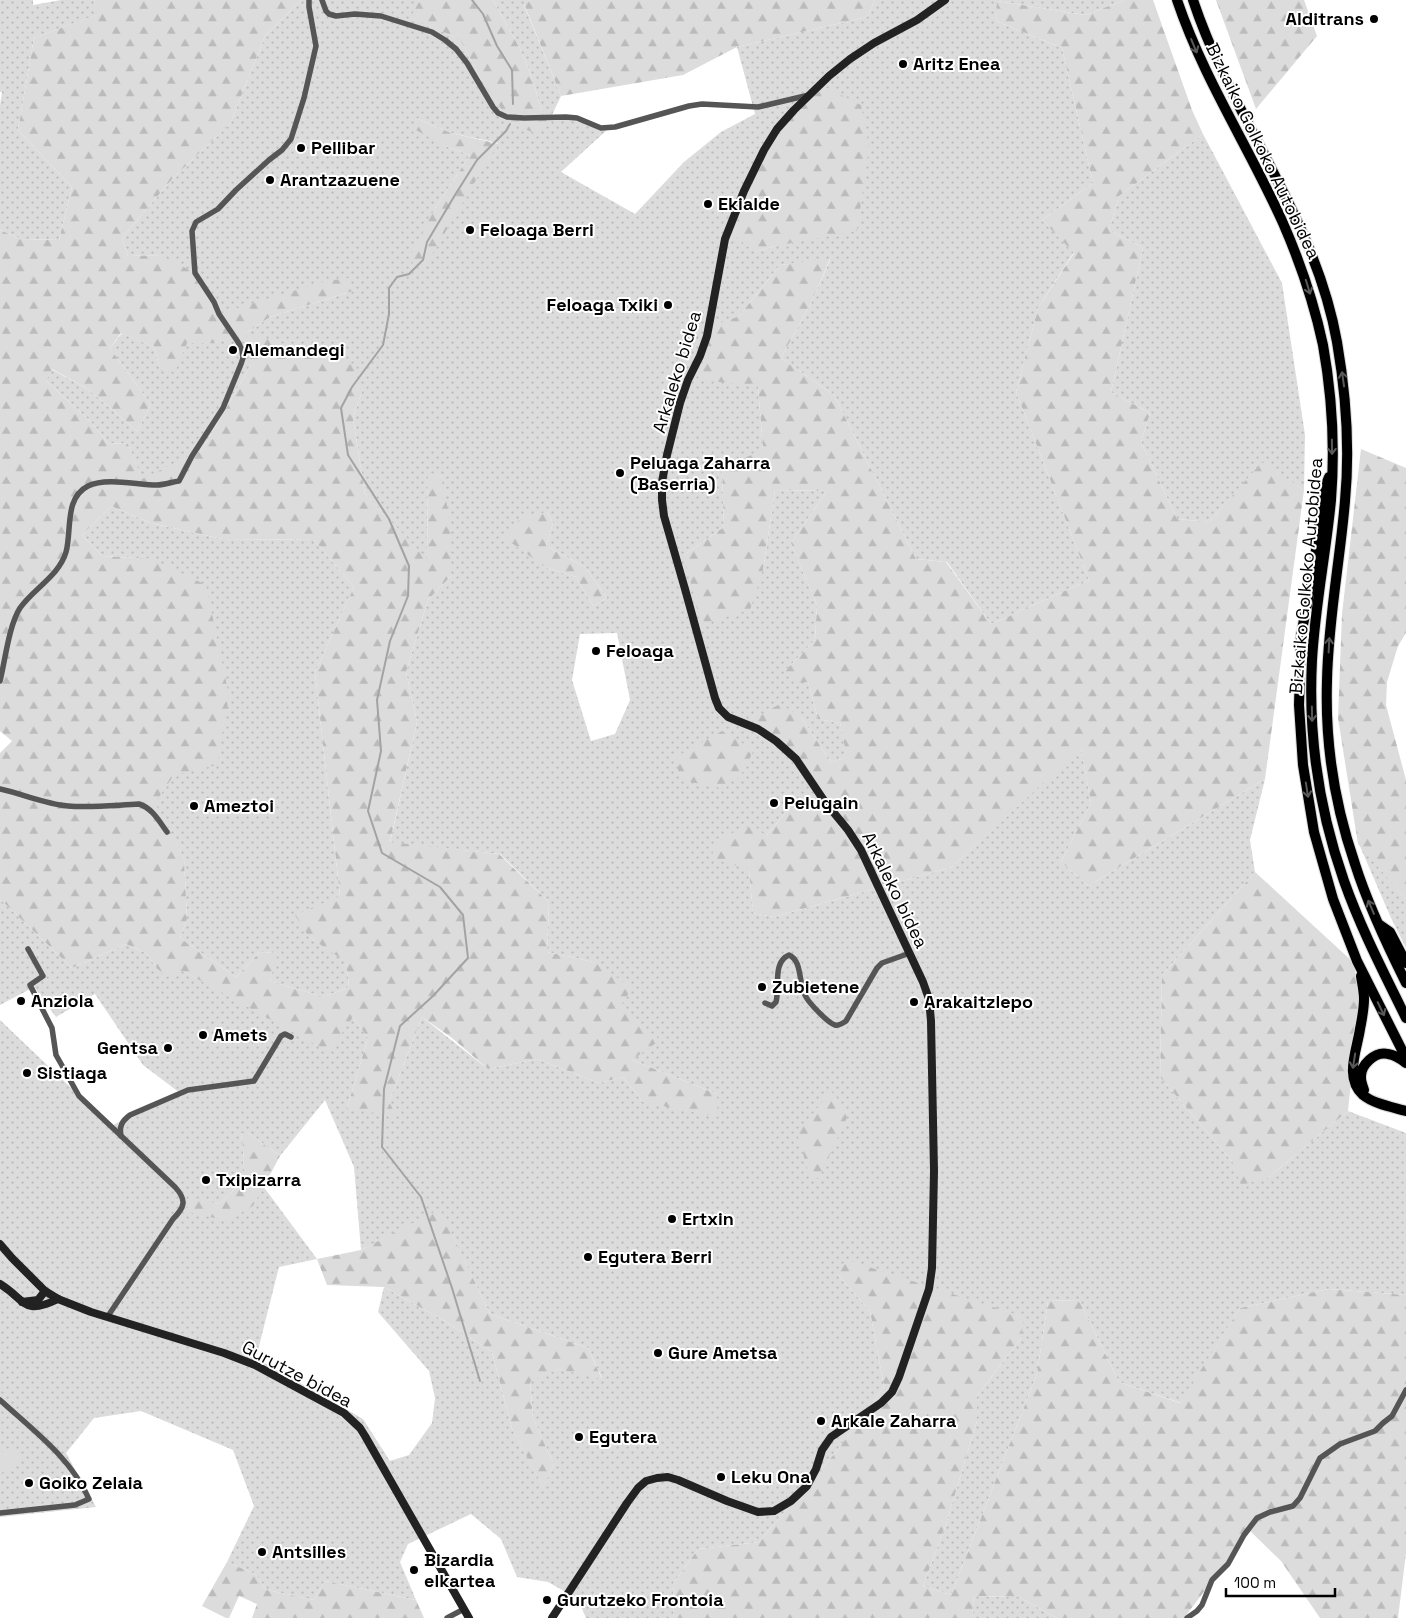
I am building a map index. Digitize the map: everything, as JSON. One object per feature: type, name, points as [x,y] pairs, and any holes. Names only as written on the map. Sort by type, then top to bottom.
[{"type":"highway","name":"Bizkaiko Golkoko Autobidea","points":[[1177,0],[1199,58],[1282,222],[1302,271],[1314,308],[1323,346],[1332,424],[1332,468],[1330,502],[1312,661],[1314,758],[1331,840],[1345,883],[1376,958],[1406,1018]]},
{"type":"highway","name":"Bizkaiko Golkoko Autobidea","points":[[1193,0],[1211,48],[1237,102],[1289,200],[1309,246],[1326,292],[1337,340],[1345,400],[1347,477],[1346,501],[1330,635],[1327,682],[1328,730],[1337,795],[1354,864],[1378,923],[1406,983]]},
{"type":"highway","points":[[1332,468],[1323,492],[1313,574],[1301,635],[1299,706],[1303,765],[1314,832],[1333,899],[1358,961],[1406,1058]]},
{"type":"highway","points":[[1378,923],[1390,932],[1406,963]]},
{"type":"highway","points":[[1358,961],[1364,997],[1353,1076],[1358,1088],[1368,1098],[1406,1111]]},
{"type":"highway","points":[[1368,1098],[1361,1078],[1366,1064],[1379,1054],[1388,1054],[1406,1063]]},
{"type":"street","points":[[0,682],[14,617],[30,596],[40,588],[62,561],[67,549],[71,510],[80,493],[85,488],[107,482],[157,485],[179,481],[192,456],[223,408],[243,358],[242,350],[195,273],[192,231],[196,222],[218,209],[236,190],[282,150],[290,139],[304,98],[316,46],[309,0]]},
{"type":"street","points":[[322,0],[329,14],[336,16],[355,14],[381,16],[432,32],[445,40],[456,49],[467,63],[493,107],[498,113],[507,117],[566,116],[577,118],[601,128],[615,127],[689,106],[702,104],[758,107],[809,95]]},
{"type":"street","name":"Arkaleko bidea","points":[[552,1618],[627,1503],[642,1484],[657,1478],[673,1478],[758,1512],[774,1512],[791,1501],[807,1486],[816,1469],[822,1450],[831,1437],[881,1403],[892,1392],[899,1377],[929,1289],[932,1268],[934,1171],[929,999],[910,953],[861,850],[848,830],[796,759],[776,740],[758,729],[728,717],[719,708],[664,516],[662,482],[669,446],[685,388],[707,336],[725,239],[764,150],[778,129],[828,76],[874,43],[918,20],[945,0]]},
{"type":"street","points":[[0,789],[57,805],[139,804],[150,810],[167,832]]},
{"type":"street","points":[[28,949],[43,976],[30,985],[52,1028],[56,1055],[79,1096],[175,1187],[181,1193],[184,1201],[178,1213],[108,1316]]},
{"type":"street","points":[[765,1003],[768,1006],[772,1006],[776,1002],[778,967],[784,957],[789,955],[794,957],[797,962],[806,997],[834,1025],[841,1025],[846,1021],[882,962],[910,953]]},
{"type":"street","points":[[121,1136],[120,1126],[130,1115],[188,1090],[254,1081],[282,1036],[286,1034],[291,1037]]},
{"type":"street","name":"Gurutze bidea","points":[[0,1244],[45,1290],[58,1299],[91,1312],[224,1353],[255,1365],[327,1403],[348,1417],[360,1428],[365,1436],[469,1618]]},
{"type":"street","points":[[0,1284],[26,1305],[40,1306],[58,1299]]},
{"type":"street","points":[[22,1302],[38,1300],[45,1290]]},
{"type":"street","points":[[1187,1618],[1197,1612],[1202,1605],[1212,1580],[1228,1564],[1244,1535],[1257,1518],[1270,1512],[1293,1506],[1300,1498],[1320,1458],[1340,1444],[1375,1431],[1392,1416],[1406,1390]]},
{"type":"street","points":[[0,1400],[59,1455],[80,1481],[89,1500],[74,1505],[0,1513]]},
{"type":"street","points":[[447,1618],[464,1608]]},
{"type":"green space","points":[[0,0],[33,0],[33,5],[61,0],[94,0],[97,15],[34,38],[18,130],[72,187],[59,240],[21,239],[0,230],[0,105],[2,92],[0,92]]},
{"type":"green space","points":[[94,0],[301,0],[265,36],[230,124],[173,178],[122,238],[128,256],[162,255],[202,277],[218,314],[326,281],[349,278],[353,291],[270,317],[246,333],[353,364],[362,391],[353,418],[365,494],[427,559],[428,472],[443,477],[451,534],[451,576],[428,600],[406,672],[417,722],[390,842],[499,854],[549,902],[547,952],[594,962],[632,988],[620,1007],[660,1040],[632,1060],[717,1094],[718,1117],[643,1102],[623,1077],[599,1083],[537,1059],[488,1069],[452,1038],[422,1017],[389,1102],[397,1117],[347,1108],[368,1038],[353,1017],[329,1052],[183,971],[166,977],[146,953],[126,944],[72,968],[0,899],[0,753],[12,741],[0,731],[0,230],[21,239],[59,240],[72,187],[18,130],[34,38],[96,15]],"holes":[[[121,333],[154,347],[161,371],[175,372],[187,343],[215,343],[246,334],[251,365],[202,450],[142,479],[128,444],[108,443],[90,421],[46,381],[52,369],[88,389],[137,431],[151,405],[110,348]],[[111,506],[151,523],[222,539],[314,540],[354,587],[315,673],[340,896],[295,915],[309,937],[346,962],[349,987],[324,997],[270,981],[278,953],[260,952],[236,977],[180,938],[187,919],[184,858],[155,803],[174,775],[217,765],[229,696],[206,585],[152,559],[102,556],[82,535]]]},
{"type":"green space","points":[[301,0],[420,0],[411,18],[460,39],[481,80],[542,111],[530,72],[519,47],[493,0],[531,0],[524,5],[561,96],[552,115],[608,129],[561,172],[635,214],[684,162],[721,132],[755,114],[737,47],[867,17],[875,0],[1125,0],[1085,15],[998,1],[996,21],[1062,48],[1093,183],[1042,220],[1074,252],[1038,308],[1016,392],[1089,580],[991,624],[947,562],[916,559],[834,395],[781,358],[811,303],[830,260],[780,265],[739,316],[713,327],[758,387],[763,450],[722,470],[724,527],[684,555],[763,570],[775,490],[827,491],[791,543],[817,605],[815,640],[785,671],[808,682],[818,719],[840,723],[848,757],[831,762],[801,717],[810,780],[823,803],[793,804],[766,836],[749,868],[753,913],[774,917],[952,867],[1081,747],[1091,803],[1061,862],[1088,886],[1265,779],[1250,840],[1255,872],[1162,975],[1160,1077],[1232,1161],[1268,1178],[1348,1111],[1406,1133],[1406,1295],[1329,1289],[1240,1308],[1181,1403],[1119,1382],[1079,1300],[1048,1301],[1037,1374],[951,1595],[923,1586],[946,1524],[977,1421],[977,1396],[1021,1338],[838,1275],[870,1311],[884,1387],[836,1452],[759,1542],[698,1549],[673,1584],[674,1618],[586,1618],[578,1599],[548,1582],[517,1577],[501,1539],[471,1514],[408,1544],[400,1562],[416,1600],[325,1581],[314,1600],[267,1590],[255,1574],[227,1562],[254,1506],[233,1450],[141,1411],[94,1418],[66,1453],[96,1507],[0,1517],[0,1020],[113,1125],[180,1093],[143,1065],[95,994],[56,1017],[34,987],[0,1005],[0,899],[72,968],[126,944],[146,953],[156,967],[183,971],[249,1006],[353,1017],[368,1038],[347,1108],[389,1102],[422,1017],[488,1069],[537,1059],[599,1083],[623,1077],[643,1102],[717,1094],[632,1060],[620,1007],[594,962],[547,952],[549,902],[500,854],[390,843],[417,722],[406,672],[428,600],[451,576],[443,477],[428,473],[427,560],[365,494],[353,418],[362,391],[251,365],[202,450],[142,480],[128,444],[108,443],[90,421],[46,381],[51,369],[88,389],[137,431],[151,405],[110,348],[122,333],[154,347],[161,371],[187,343],[215,343],[246,333],[270,317],[353,291],[218,314],[162,255],[128,256],[122,238],[173,178],[230,124],[265,36]],"holes":[[[825,87],[775,246],[755,252]],[[416,118],[451,133],[498,143],[489,158],[434,210],[470,155],[445,146]],[[547,512],[553,523],[546,546],[585,567],[607,598],[593,606],[576,577],[545,567]],[[617,633],[630,700],[615,734],[591,741],[572,680],[580,634]],[[325,1100],[354,1167],[361,1250],[440,1210],[490,1314],[588,1348],[602,1378],[558,1369],[530,1381],[533,1418],[554,1465],[543,1486],[512,1429],[492,1352],[443,1320],[384,1287],[378,1312],[429,1371],[435,1398],[432,1423],[409,1455],[390,1461],[363,1419],[256,1358],[279,1267],[317,1259],[263,1186],[253,1206],[186,1211],[194,1199],[219,1204],[241,1183],[244,1158],[241,1133],[248,1133],[280,1156]]]},
{"type":"green space","points":[[420,0],[493,0],[519,47],[530,72],[542,111],[552,115],[537,134],[512,124],[481,80],[460,39],[410,18]]},
{"type":"green space","points":[[531,0],[875,0],[867,17],[737,47],[683,75],[561,96],[524,4]]},
{"type":"green space","points":[[1125,0],[1153,0],[1192,110],[1203,134],[1119,196],[1109,230],[1143,248],[1111,392],[1150,413],[1141,442],[1177,519],[1209,522],[1262,462],[1304,490],[1265,779],[1088,886],[1061,862],[1091,803],[1081,748],[952,867],[774,917],[753,913],[749,869],[712,859],[714,840],[753,825],[766,836],[793,804],[823,803],[810,780],[755,718],[780,704],[801,717],[831,762],[847,757],[840,723],[818,719],[808,682],[794,683],[785,671],[815,640],[817,605],[791,543],[827,491],[775,490],[763,570],[750,610],[701,624],[684,555],[724,527],[722,470],[763,449],[758,387],[698,379],[713,326],[739,316],[780,265],[830,259],[811,303],[781,358],[834,395],[916,559],[946,562],[991,624],[1089,580],[1016,392],[1038,308],[1074,253],[1042,220],[1093,183],[1062,48],[996,21],[997,1],[1085,15]]},
{"type":"green space","points":[[1216,0],[1304,0],[1317,36],[1256,109]]},
{"type":"green space","points":[[825,87],[861,105],[869,147],[857,231],[775,246],[755,252],[732,234],[749,190],[782,121]]},
{"type":"green space","points":[[416,118],[451,133],[499,144],[427,263],[414,269],[411,254],[434,210],[470,155],[445,146],[416,130]]},
{"type":"green space","points":[[1203,134],[1282,283],[1305,435],[1304,490],[1262,463],[1209,522],[1177,519],[1141,442],[1150,413],[1111,392],[1143,248],[1109,230],[1119,196]]},
{"type":"green space","points":[[1361,449],[1406,468],[1406,633],[1398,646],[1387,682],[1386,705],[1406,780],[1406,899],[1358,844],[1338,718],[1342,614]]},
{"type":"green space","points":[[111,506],[151,523],[222,539],[314,540],[354,587],[315,673],[340,897],[309,937],[346,961],[349,987],[324,997],[270,981],[277,953],[260,952],[236,977],[180,938],[187,919],[184,858],[154,803],[174,775],[152,559],[102,556],[82,535]]},
{"type":"green space","points":[[547,512],[553,523],[546,546],[585,567],[607,598],[593,606],[576,577],[545,567],[505,538],[521,517]]},
{"type":"green space","points":[[722,731],[754,750],[740,777],[721,788],[680,780],[676,757]]},
{"type":"green space","points":[[1359,844],[1406,899],[1406,948],[1391,918]]},
{"type":"green space","points":[[1255,872],[1353,962],[1360,994],[1348,1111],[1268,1178],[1241,1185],[1232,1161],[1160,1077],[1162,975]]},
{"type":"green space","points":[[831,1091],[849,1113],[819,1178],[810,1177],[797,1133]]},
{"type":"green space","points":[[241,1133],[248,1133],[280,1156],[253,1206],[227,1221],[185,1211],[194,1198],[219,1204],[241,1183],[244,1158]]},
{"type":"green space","points":[[440,1209],[490,1314],[588,1348],[602,1379],[558,1369],[530,1382],[533,1418],[554,1465],[543,1487],[512,1429],[492,1352],[443,1320],[384,1287],[327,1285],[317,1259],[361,1250]]},
{"type":"green space","points":[[847,1260],[1024,1317],[1021,1338],[977,1396],[977,1421],[946,1524],[923,1586],[951,1595],[1037,1374],[1048,1301],[1079,1300],[1119,1382],[1180,1403],[1240,1308],[1329,1289],[1406,1295],[1406,1553],[1398,1618],[1320,1618],[1281,1561],[1250,1531],[1184,1618],[1057,1618],[1019,1597],[974,1596],[972,1618],[674,1618],[673,1584],[698,1549],[759,1542],[836,1452],[884,1387],[870,1311],[838,1275]]},
{"type":"green space","points":[[13,1445],[22,1460],[0,1474],[0,1453]]},
{"type":"green space","points":[[227,1562],[255,1574],[267,1590],[314,1600],[325,1581],[416,1600],[424,1618],[252,1618],[257,1604],[239,1596],[229,1618],[226,1618],[202,1606]]},
{"type":"green space","points":[[974,1596],[1019,1597],[1057,1618],[972,1618]]},
{"type":"waterway","points":[[472,0],[483,14],[497,46],[512,70],[513,104]]},
{"type":"waterway","points":[[480,1381],[452,1288],[421,1197],[382,1147],[384,1089],[400,1026],[433,996],[468,958],[463,915],[440,887],[382,853],[368,811],[381,751],[377,700],[390,641],[408,596],[409,566],[389,519],[348,455],[341,408],[352,387],[383,345],[389,314],[389,288],[397,277],[409,274],[423,260],[427,242],[477,160],[506,131],[510,124]]},
{"type":"place","name":"Alditrans","points":[[1374,19]]},
{"type":"place","name":"Aritz Enea","points":[[903,64]]},
{"type":"place","name":"Pellibar","points":[[301,148]]},
{"type":"place","name":"Arantzazuene","points":[[270,180]]},
{"type":"place","name":"Ekialde","points":[[708,204]]},
{"type":"place","name":"Feloaga Berri","points":[[470,230]]},
{"type":"place","name":"Feloaga Txiki","points":[[668,305]]},
{"type":"place","name":"Alemandegi","points":[[233,350]]},
{"type":"place","name":"Peluaga Zaharra (Baserria)","points":[[620,473]]},
{"type":"place","name":"Feloaga","points":[[596,651]]},
{"type":"place","name":"Pelugain","points":[[774,803]]},
{"type":"place","name":"Ameztoi","points":[[194,806]]},
{"type":"place","name":"Zubietene","points":[[762,987]]},
{"type":"place","name":"Anziola","points":[[21,1001]]},
{"type":"place","name":"Arakaitzlepo","points":[[914,1002]]},
{"type":"place","name":"Amets","points":[[203,1035]]},
{"type":"place","name":"Gentsa","points":[[168,1048]]},
{"type":"place","name":"Sistiaga","points":[[27,1073]]},
{"type":"place","name":"Txipizarra","points":[[206,1180]]},
{"type":"place","name":"Ertxin","points":[[672,1219]]},
{"type":"place","name":"Egutera Berri","points":[[588,1257]]},
{"type":"place","name":"Gure Ametsa","points":[[658,1353]]},
{"type":"place","name":"Arkale Zaharra","points":[[821,1421]]},
{"type":"place","name":"Egutera","points":[[579,1437]]},
{"type":"place","name":"Leku Ona","points":[[721,1477]]},
{"type":"place","name":"Goiko Zelaia","points":[[29,1483]]},
{"type":"place","name":"Antsilles","points":[[262,1552]]},
{"type":"place","name":"Bizardia elkartea","points":[[414,1570]]},
{"type":"place","name":"Gurutzeko Frontoia","points":[[547,1600]]}]
